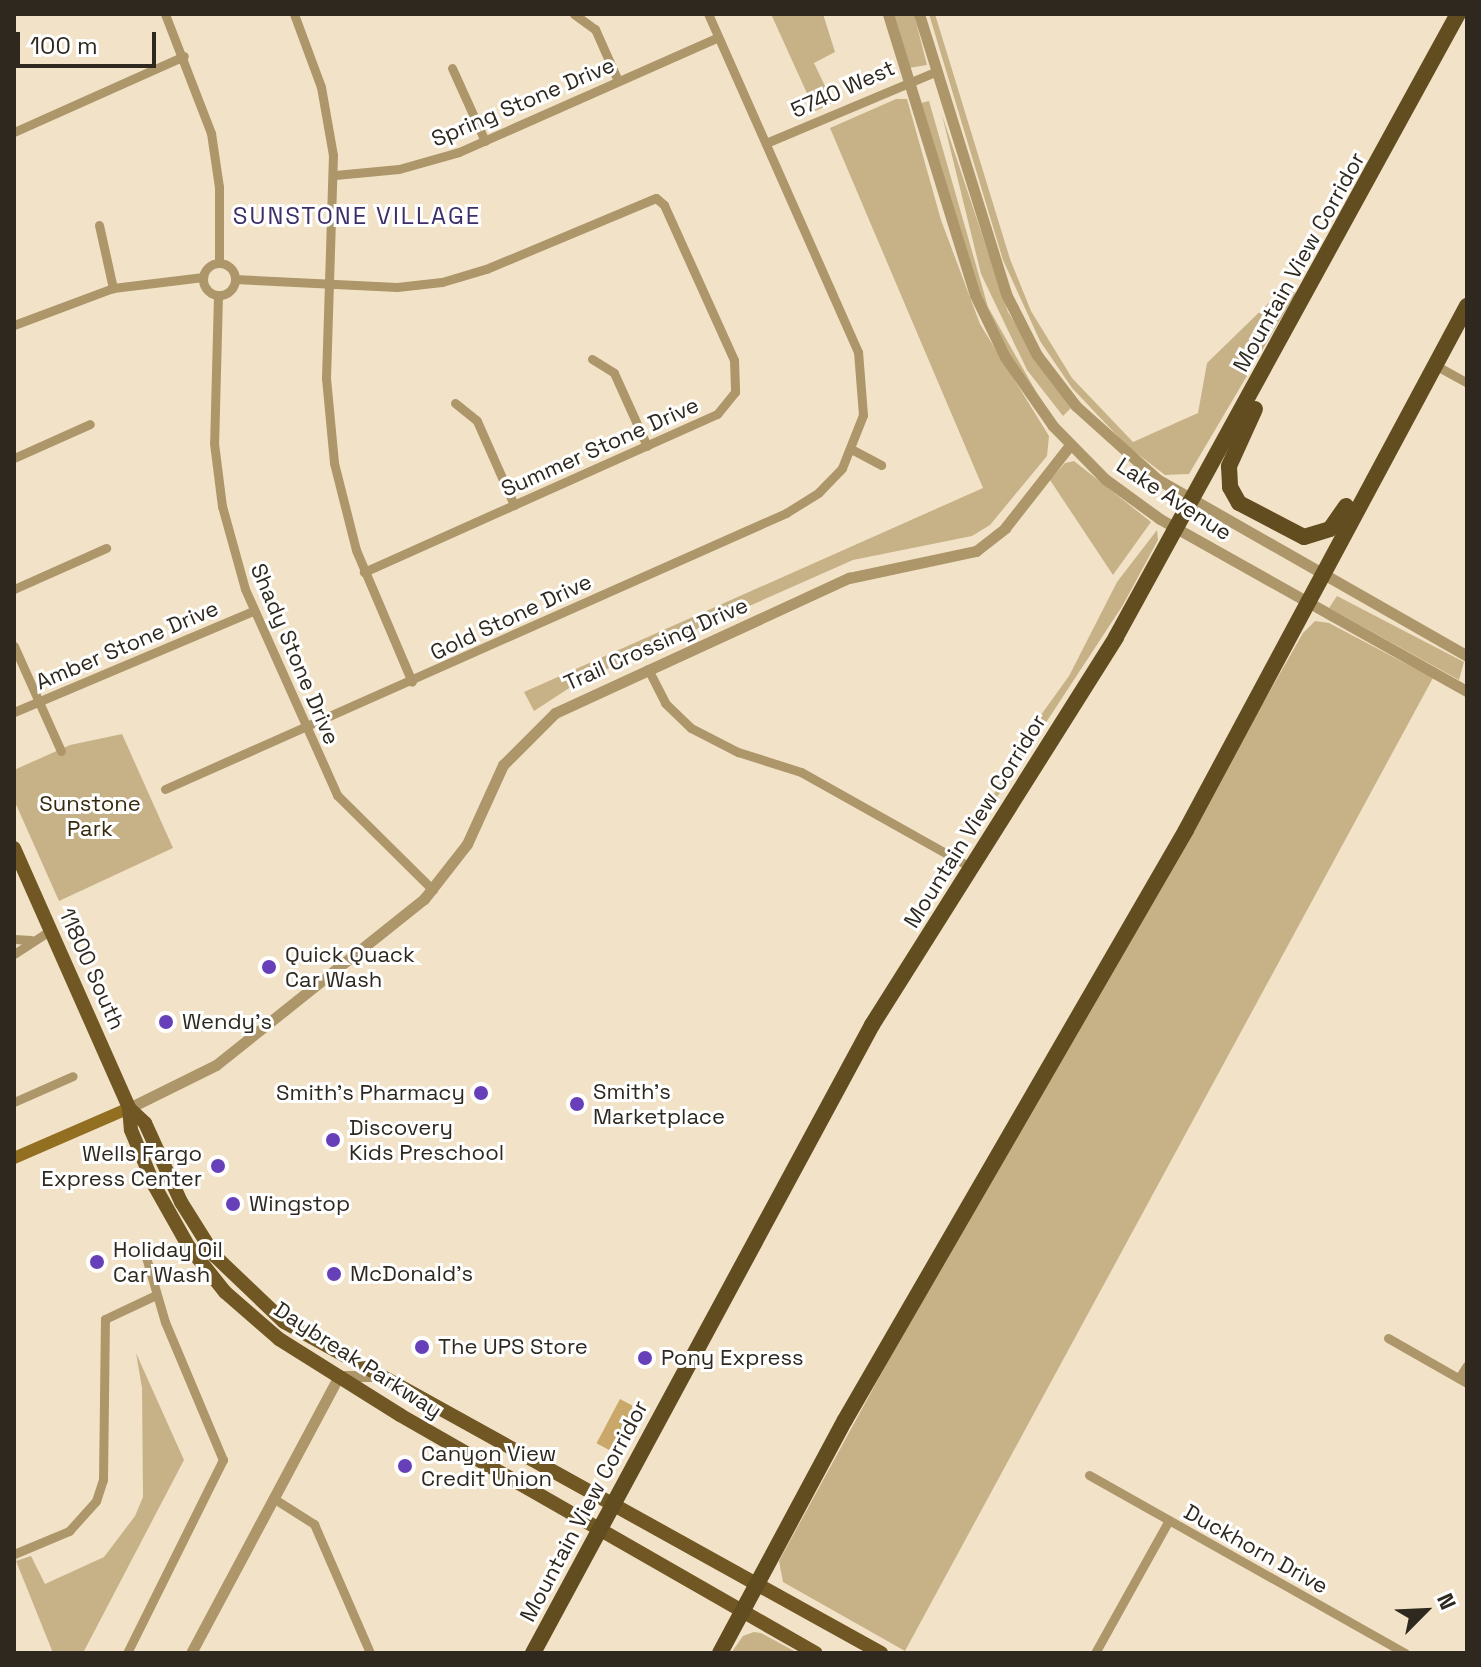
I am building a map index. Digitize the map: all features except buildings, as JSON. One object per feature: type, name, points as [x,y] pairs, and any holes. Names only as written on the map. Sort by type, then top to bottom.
[{"type":"highway","name":"Mountain View Corridor","points":[[533,1653],[872,1025],[1116,637],[1296,316],[1458,14]]},
{"type":"highway","points":[[1296,316],[1232,459],[1228,480],[1244,507],[1304,537],[1324,533],[1340,518],[1437,341],[1467,297]]},
{"type":"highway","points":[[720,1653],[853,1406],[1186,830],[1305,601],[1467,306]]},
{"type":"main road","name":"11800 South","points":[[14,848],[129,1108]]},
{"type":"main road","name":"Daybreak Parkway","points":[[129,1108],[145,1123],[189,1217],[231,1275],[284,1322],[350,1361],[616,1502],[881,1653]]},
{"type":"main road","name":"Daybreak Parkway","points":[[129,1108],[131,1130],[154,1185],[189,1247],[225,1292],[279,1339],[600,1531],[816,1653]]},
{"type":"main road","points":[[14,1158],[129,1108]]},
{"type":"main road","points":[[279,1339],[291,1338],[335,1363],[350,1361]]},
{"type":"street","points":[[165,14],[184,56],[215,149],[219,263]]},
{"type":"street","points":[[294,14],[323,94],[335,175],[326,378],[331,441],[343,508],[364,572],[412,682]]},
{"type":"street","points":[[574,14],[595,29],[618,81]]},
{"type":"street","name":"Gold Stone Drive","points":[[165,789],[412,682],[797,507],[828,484],[853,450],[865,403],[862,364],[708,14]]},
{"type":"street","name":"Lake Avenue","points":[[888,14],[981,309],[1018,378],[1070,445],[1122,492],[1176,529],[1466,687]]},
{"type":"street","name":"Lake Avenue","points":[[919,14],[997,270],[1037,355],[1109,441],[1193,501],[1467,656]]},
{"type":"street","name":"Spring Stone Drive","points":[[335,175],[419,165],[485,141],[718,37]]},
{"type":"street","points":[[14,132],[184,56]]},
{"type":"street","points":[[452,68],[485,141]]},
{"type":"street","name":"5740 West","points":[[766,143],[908,80],[937,71]]},
{"type":"street","name":"Summer Stone Drive","points":[[330,284],[412,286],[457,279],[656,198],[683,248],[737,379],[732,398],[717,414],[364,572]]},
{"type":"street","points":[[99,225],[113,288]]},
{"type":"street","points":[[14,325],[113,288],[203,277],[219,263]]},
{"type":"street","points":[[203,277],[209,291],[218,295],[228,292],[235,279],[232,270],[219,263]]},
{"type":"street","points":[[235,279],[330,284]]},
{"type":"street","name":"Shady Stone Drive","points":[[218,295],[216,464],[232,548],[253,611],[341,801],[433,890]]},
{"type":"street","points":[[592,359],[614,373],[647,446]]},
{"type":"street","points":[[1435,365],[1467,383]]},
{"type":"street","points":[[455,403],[477,421],[514,505]]},
{"type":"street","points":[[14,458],[90,424]]},
{"type":"street","name":"Trail Crossing Drive","points":[[129,1108],[216,1065],[433,890],[467,844],[493,782],[516,748],[555,713],[860,574],[976,551],[1005,528],[1070,445]]},
{"type":"street","points":[[853,450],[881,465]]},
{"type":"street","points":[[14,589],[106,548]]},
{"type":"street","name":"Amber Stone Drive","points":[[14,712],[253,611]]},
{"type":"street","points":[[14,646],[61,751]]},
{"type":"street","points":[[648,669],[665,703],[691,728],[738,752],[809,775],[972,868]]},
{"type":"street","points":[[14,954],[31,940],[51,930]]},
{"type":"street","points":[[14,939],[31,940]]},
{"type":"street","points":[[15,1100],[73,1076]]},
{"type":"street","points":[[127,1653],[223,1460],[156,1295],[144,1250]]},
{"type":"street","points":[[14,1554],[69,1531],[96,1501],[103,1480],[105,1319],[156,1295]]},
{"type":"street","points":[[1388,1338],[1463,1380],[1467,1365]]},
{"type":"street","points":[[191,1653],[339,1376],[379,1376]]},
{"type":"street","name":"Duckhorn Drive","points":[[1089,1475],[1405,1653]]},
{"type":"street","points":[[273,1498],[314,1524],[370,1653]]},
{"type":"street","points":[[1095,1653],[1169,1520]]},
{"type":"green space","points":[[771,14],[823,14],[835,52],[814,63],[833,103],[815,111]]},
{"type":"green space","points":[[892,14],[914,14],[927,65],[909,68]]},
{"type":"green space","points":[[929,14],[935,14],[1010,259],[1031,311],[1072,378],[1133,442],[1198,413],[1207,363],[1285,287],[1296,293],[1189,474],[1165,475],[1126,445],[1072,388],[1040,341],[1003,260]]},
{"type":"green space","points":[[896,99],[907,99],[941,220],[980,324],[1049,436],[1047,456],[990,525],[972,536],[853,560],[580,681],[534,711],[524,692],[983,488],[830,128]]},
{"type":"green space","points":[[929,101],[988,307],[1047,411],[1009,355],[980,296],[921,103]]},
{"type":"green space","points":[[942,115],[1008,312],[1071,408],[1063,416],[1027,370],[981,274]]},
{"type":"green space","points":[[1074,461],[1151,522],[1113,575],[1050,480],[1065,463]]},
{"type":"green space","points":[[1157,530],[1158,540],[1123,605],[969,840],[1025,737],[1069,676],[1117,582]]},
{"type":"green space","points":[[1337,596],[1464,662],[1459,680],[1329,608]]},
{"type":"green space","points":[[1315,621],[1329,623],[1433,678],[905,1651],[783,1582],[779,1561],[923,1297],[1303,633]]},
{"type":"green space","name":"Sunstone Park","points":[[122,734],[173,848],[59,901],[14,800],[14,770],[70,745]]},
{"type":"green space","points":[[136,1353],[184,1460],[83,1653],[53,1653],[16,1561],[31,1556],[45,1584],[104,1557],[135,1516],[143,1497],[142,1388]]},
{"type":"green space","points":[[754,1632],[798,1653],[731,1653],[743,1636]]},
{"type":"shaded area","points":[[620,1399],[635,1407],[612,1451],[597,1443]]},
{"type":"place","name":"Quick Quack Car Wash","points":[[269,967]]},
{"type":"place","name":"Wendy's","points":[[166,1022]]},
{"type":"place","name":"Smith's Pharmacy","points":[[481,1093]]},
{"type":"place","name":"Smith's Marketplace","points":[[577,1104]]},
{"type":"place","name":"Discovery Kids Preschool","points":[[333,1140]]},
{"type":"place","name":"Wells Fargo Express Center","points":[[218,1166]]},
{"type":"place","name":"Wingstop","points":[[233,1204]]},
{"type":"place","name":"Holiday Oil Car Wash","points":[[97,1262]]},
{"type":"place","name":"McDonald's","points":[[334,1274]]},
{"type":"place","name":"The UPS Store","points":[[422,1347]]},
{"type":"place","name":"Pony Express","points":[[645,1358]]},
{"type":"place","name":"Canyon View Credit Union","points":[[405,1466]]},
{"type":"district","name":"SUNSTONE VILLAGE","points":[[357,216]]}]
